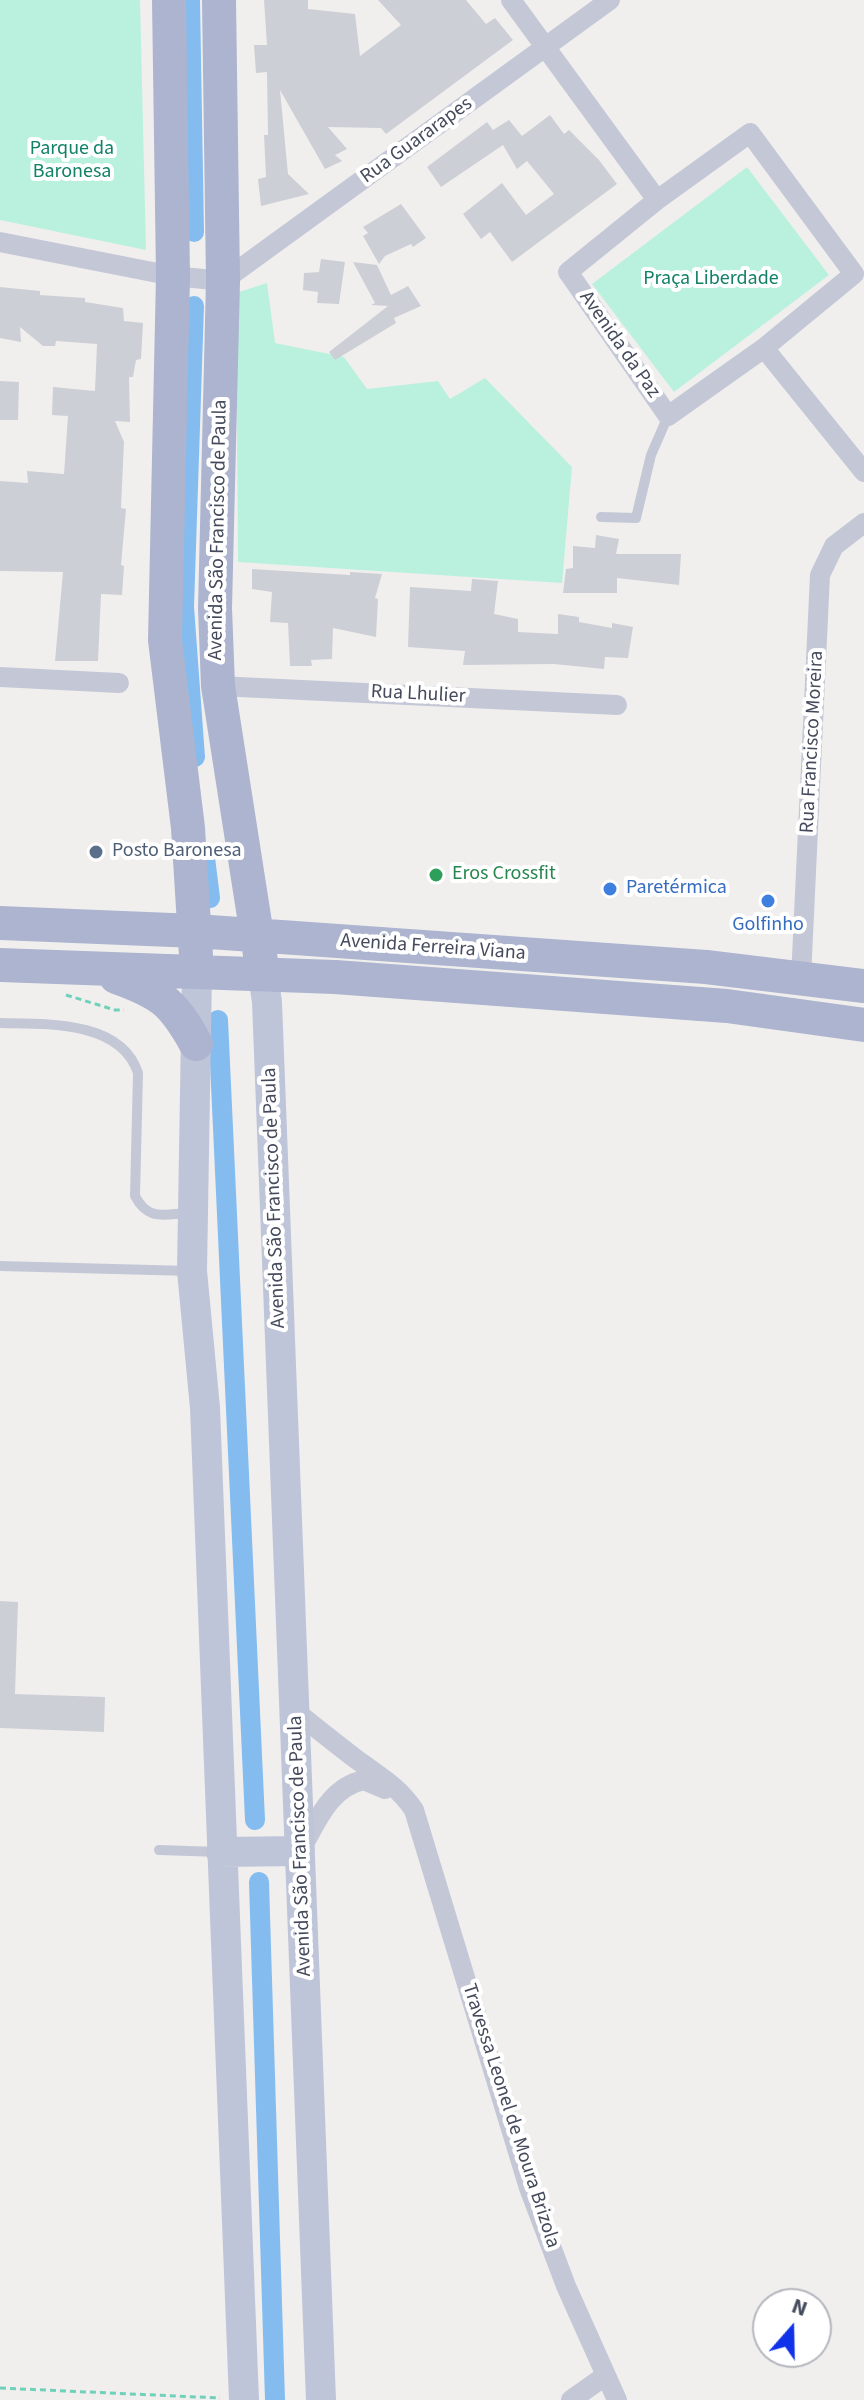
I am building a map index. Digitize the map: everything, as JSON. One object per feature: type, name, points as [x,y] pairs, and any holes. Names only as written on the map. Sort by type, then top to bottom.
[{"type":"main road","points":[[169,0],[173,276],[165,640],[188,823],[197,972]]},
{"type":"main road","name":"Avenida São Francisco de Paula","points":[[219,0],[223,281],[215,608],[218,686],[263,974]]},
{"type":"main road","points":[[188,823],[239,823]]},
{"type":"main road","name":"Avenida Ferreira Viana","points":[[0,923],[196,931],[706,967],[864,986]]},
{"type":"main road","name":"Avenida Ferreira Viana","points":[[0,965],[263,974],[727,1006],[864,1025]]},
{"type":"main road","points":[[93,969],[145,987],[163,999],[179,1013],[196,1044]]},
{"type":"street","points":[[511,0],[657,200]]},
{"type":"street","name":"Rua Guararapes","points":[[223,281],[610,0]]},
{"type":"street","name":"Avenida da Paz","points":[[750,133],[854,274],[764,348],[668,416],[568,272],[657,200],[750,133]]},
{"type":"street","points":[[0,242],[173,276],[223,281]]},
{"type":"street","points":[[764,348],[864,472]]},
{"type":"street","name":"Rua Francisco Moreira","points":[[801,978],[820,575],[834,546],[864,523]]},
{"type":"street","points":[[0,677],[119,683]]},
{"type":"street","name":"Rua Lhulier","points":[[218,686],[617,705]]},
{"type":"street","points":[[197,972],[192,1271],[205,1408],[227,1852],[244,2399]]},
{"type":"street","name":"Avenida São Francisco de Paula","points":[[263,974],[268,1018],[295,1711],[290,1851],[321,2400]]},
{"type":"street","name":"Travessa Leonel de Moura Brizola","points":[[295,1711],[399,1789],[414,1810],[529,2188],[566,2286],[617,2400]]},
{"type":"street","name":"Travessa Leonel de Moura Brizola","points":[[290,1851],[337,1792],[354,1782],[371,1781],[386,1790],[420,1826]]},
{"type":"street","points":[[227,1852],[290,1851]]},
{"type":"street","points":[[571,2400],[605,2376]]},
{"type":"lane","points":[[601,517],[636,518],[651,455],[668,416]]},
{"type":"lane","points":[[0,1023],[72,1027],[117,1043],[134,1060],[138,1073],[135,1196],[143,1210],[152,1215],[191,1213]]},
{"type":"lane","points":[[0,1266],[192,1271]]},
{"type":"lane","points":[[159,1850],[227,1852]]},
{"type":"path","points":[[0,2388],[244,2399]]},
{"type":"green space","name":"Parque da Baronesa","points":[[0,0],[140,0],[146,250],[0,220]]},
{"type":"green space","name":"Praça Liberdade","points":[[747,167],[829,275],[674,392],[592,284]]},
{"type":"green space","points":[[267,283],[275,343],[344,357],[367,389],[438,381],[450,399],[485,378],[572,467],[562,583],[238,562],[236,293]]},
{"type":"building","points":[[264,0],[308,0],[308,9],[355,14],[360,56],[401,25],[378,0],[466,0],[486,24],[495,18],[513,40],[386,134],[381,128],[328,127],[347,149],[335,155],[342,161],[325,169],[280,90],[288,174],[309,194],[261,206],[258,179],[266,177],[267,72],[256,73],[254,45],[267,45]]},
{"type":"building","points":[[550,115],[564,134],[569,130],[599,160],[617,184],[512,262],[490,232],[481,239],[463,214],[502,183],[526,215],[554,194],[527,161],[517,169],[503,145],[441,187],[427,167],[487,122],[493,130],[509,120],[522,136]]},
{"type":"building","points":[[401,204],[426,238],[413,247],[411,244],[385,256],[379,264],[363,236],[368,233],[363,227]]},
{"type":"building","points":[[321,259],[345,262],[339,304],[317,303],[318,292],[303,290],[304,273],[319,272]]},
{"type":"building","points":[[353,262],[377,265],[391,295],[408,286],[421,306],[394,318],[396,323],[335,360],[329,352],[388,306],[371,305],[375,303]]},
{"type":"building","points":[[0,287],[40,291],[40,295],[85,298],[85,302],[123,308],[124,321],[143,323],[141,359],[136,360],[133,377],[129,377],[130,422],[115,421],[124,442],[121,508],[126,509],[122,595],[101,594],[98,661],[55,661],[63,572],[0,571],[0,481],[28,483],[27,471],[64,474],[68,416],[52,415],[53,387],[95,391],[97,344],[56,341],[55,346],[43,346],[20,327],[21,342],[0,338]]},
{"type":"building","points":[[0,381],[19,382],[18,420],[0,420]]},
{"type":"building","points":[[596,535],[619,539],[616,554],[681,554],[679,585],[617,578],[617,593],[563,593],[566,569],[573,568],[573,546],[595,548]]},
{"type":"building","points":[[252,569],[382,574],[375,598],[378,599],[376,637],[333,628],[332,659],[311,660],[312,666],[290,666],[288,623],[270,622],[272,592],[252,589]]},
{"type":"building","points":[[472,579],[498,581],[494,614],[518,619],[518,632],[558,634],[558,614],[579,617],[579,622],[612,628],[612,623],[633,627],[628,658],[605,657],[604,669],[554,664],[463,665],[465,651],[408,647],[410,587],[471,591]]},
{"type":"building","points":[[0,1601],[18,1602],[15,1694],[105,1697],[104,1732],[0,1728]]},
{"type":"waterway","points":[[190,0],[194,232]]},
{"type":"waterway","points":[[194,306],[184,607],[195,757]]},
{"type":"waterway","points":[[205,858],[210,898]]},
{"type":"waterway","points":[[218,1020],[255,1820]]},
{"type":"waterway","points":[[259,1882],[275,2400]]},
{"type":"place","name":"Posto Baronesa","points":[[96,852]]},
{"type":"place","name":"Eros Crossfit","points":[[436,875]]},
{"type":"place","name":"Paretérmica","points":[[610,889]]},
{"type":"place","name":"Golfinho","points":[[768,901]]}]
